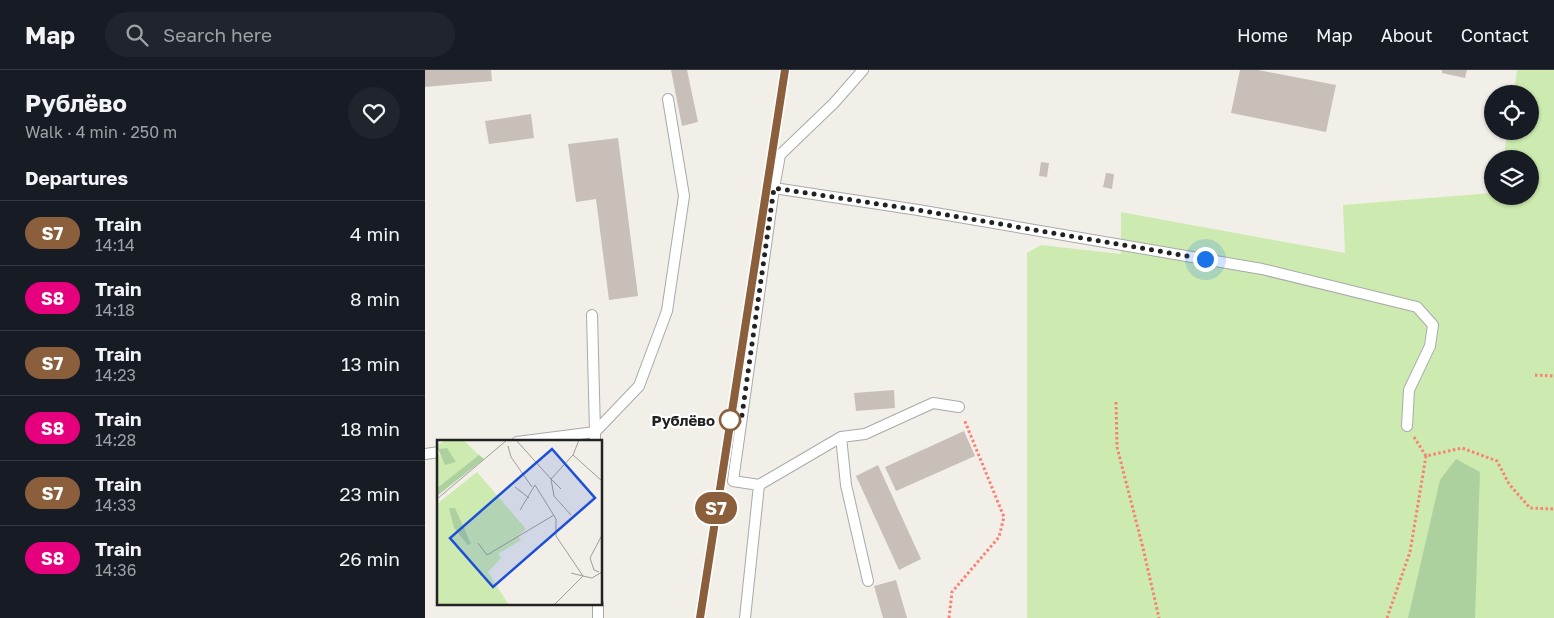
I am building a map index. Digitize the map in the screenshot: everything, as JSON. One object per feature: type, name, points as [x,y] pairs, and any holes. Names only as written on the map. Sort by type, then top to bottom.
[{"type":"lane","points":[[863,70],[834,103],[780,155],[733,481],[759,485],[841,438],[865,434],[933,403],[959,407]]},
{"type":"lane","points":[[548,440],[595,437],[639,386],[667,311],[684,196],[668,99]]},
{"type":"lane","points":[[774,188],[928,212],[1262,269],[1417,307],[1433,325],[1430,346],[1409,390],[1407,426]]},
{"type":"lane","points":[[592,315],[595,437]]},
{"type":"lane","points":[[841,438],[846,485],[868,581]]},
{"type":"lane","points":[[745,618],[759,485]]},
{"type":"path","points":[[1535,375],[1554,376]]},
{"type":"path","points":[[1116,402],[1117,447],[1159,618]]},
{"type":"path","points":[[949,618],[952,592],[999,537],[1005,517],[959,407]]},
{"type":"path","points":[[1387,618],[1410,552],[1426,456],[1407,426]]},
{"type":"path","points":[[1426,456],[1462,448],[1497,461],[1509,484],[1530,508],[1554,509]]},
{"type":"green space","points":[[1517,70],[1554,70],[1554,618],[1027,618],[1027,253],[1041,245],[1121,254],[1121,212],[1345,253],[1343,205],[1484,194],[1484,205],[1539,205],[1539,150],[1505,150],[1506,140],[1539,140],[1539,85],[1515,85]]},
{"type":"green space","points":[[1456,459],[1480,472],[1475,618],[1408,618],[1440,480]]},
{"type":"building","points":[[425,70],[491,70],[492,81],[425,87]]},
{"type":"building","points":[[671,70],[687,70],[698,122],[682,126]]},
{"type":"building","points":[[1240,70],[1258,70],[1336,85],[1326,132],[1231,113]]},
{"type":"building","points":[[1442,70],[1467,70],[1465,78],[1442,73]]},
{"type":"building","points":[[531,114],[534,138],[489,144],[485,121]]},
{"type":"building","points":[[618,138],[638,296],[609,300],[596,199],[576,202],[568,144]]},
{"type":"building","points":[[1041,162],[1049,163],[1047,177],[1039,176]]},
{"type":"building","points":[[1106,173],[1114,174],[1112,189],[1103,187]]},
{"type":"building","points":[[894,390],[895,408],[856,411],[854,393]]},
{"type":"building","points":[[964,431],[975,456],[896,491],[885,467]]},
{"type":"building","points":[[878,465],[921,559],[899,570],[856,476]]},
{"type":"building","points":[[896,580],[907,618],[883,618],[874,586]]},
{"type":"railway","points":[[700,618],[785,70]]},
{"type":"train","name":"S7","points":[[700,618],[785,70]]},
{"type":"place","name":"Рублёво","points":[[730,420]]},
{"type":"route","points":[[730,420],[741,422],[774,188],[918,210],[1205,259]]}]
